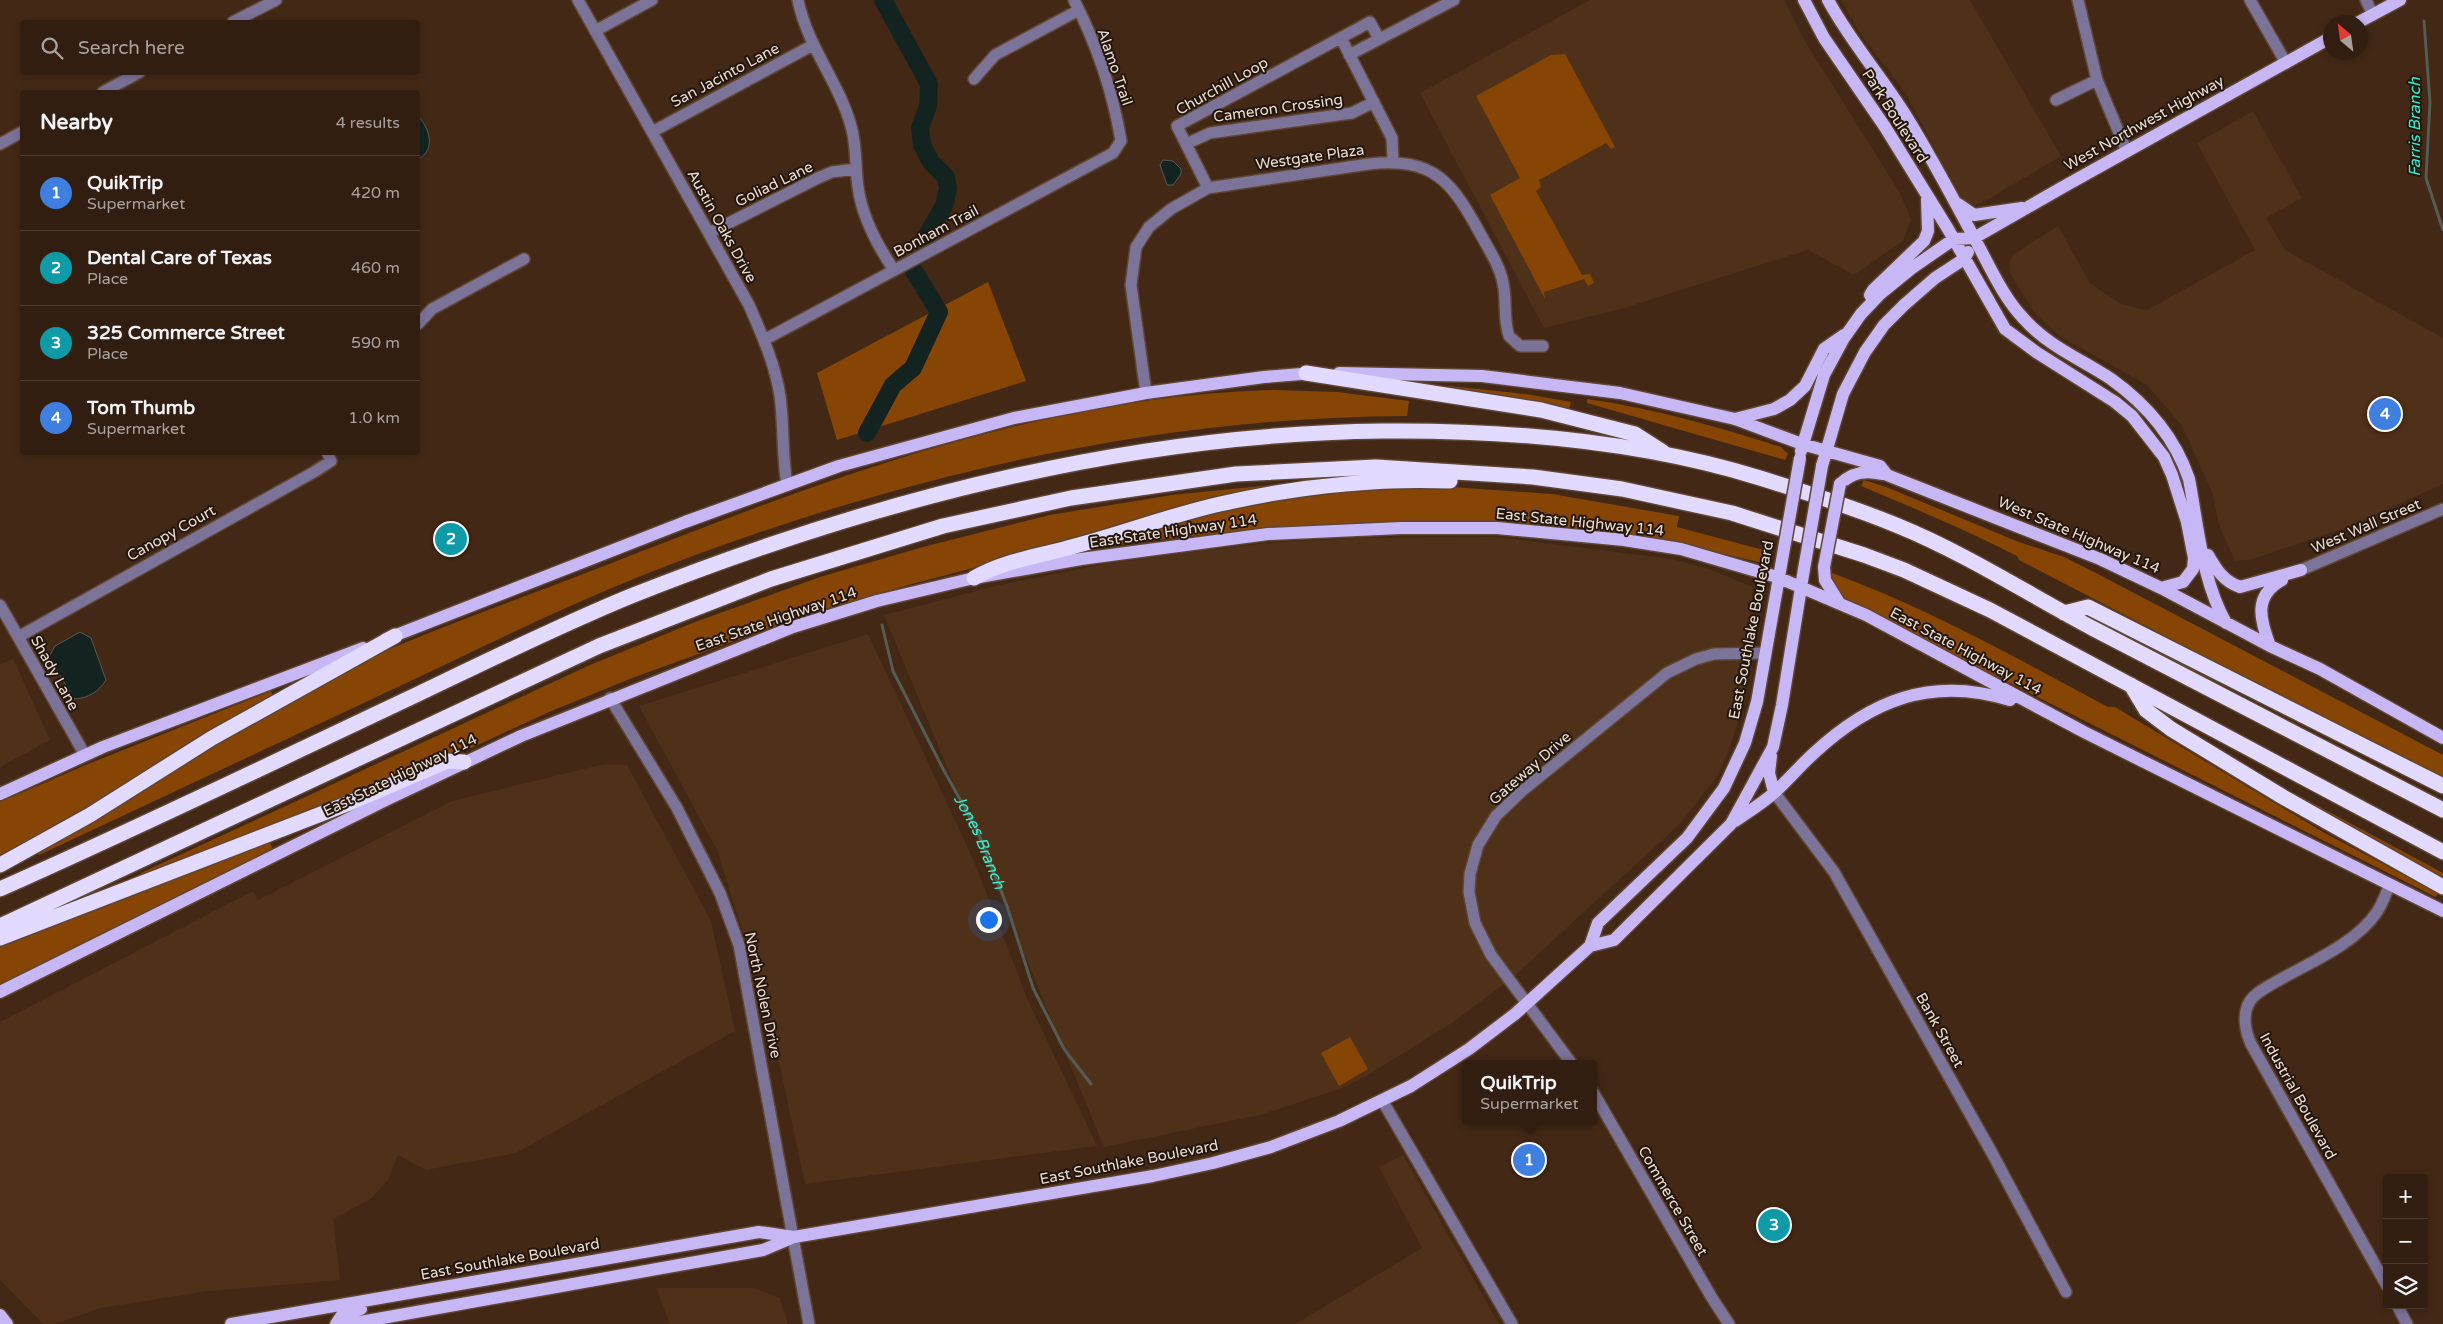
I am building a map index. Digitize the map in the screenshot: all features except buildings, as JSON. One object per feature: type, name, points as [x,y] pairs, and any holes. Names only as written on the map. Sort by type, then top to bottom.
[{"type":"highway","points":[[1306,373],[1456,395],[1541,410],[1635,434],[1669,456]]},
{"type":"highway","points":[[0,889],[92,848],[538,637],[629,597],[787,538],[848,519],[1040,470],[1123,454],[1199,443],[1292,434],[1366,431],[1426,431],[1526,436],[1581,441],[1669,456],[1716,465],[1764,479],[1892,523],[1972,562],[2064,613],[2443,810]]},
{"type":"highway","points":[[0,926],[599,646],[771,578],[943,526],[1071,498],[1236,474],[1376,467],[1533,476],[1598,485],[1732,513],[1864,555],[1952,591],[2443,852]]},
{"type":"highway","points":[[974,578],[994,566],[1075,546],[1184,514],[1273,494],[1368,482],[1444,481],[1514,484],[1577,490],[1598,485]]},
{"type":"highway","points":[[2064,613],[2088,607],[2443,786]]},
{"type":"highway","points":[[0,865],[90,815],[212,738],[395,636]]},
{"type":"highway","points":[[2131,685],[2146,710],[2171,729],[2283,798],[2443,886]]},
{"type":"highway","points":[[0,938],[347,804],[447,761],[464,762]]},
{"type":"main road","name":"Park Boulevard","points":[[1804,0],[1824,38],[1885,126],[2005,329],[2119,405],[2132,416],[2164,457],[2172,475],[2187,522],[2194,558],[2193,569]]},
{"type":"main road","name":"Park Boulevard","points":[[1828,0],[1842,25],[1906,116],[2011,303],[2024,319],[2056,348],[2111,380],[2157,420],[2176,451],[2189,479],[2217,607],[2226,623]]},
{"type":"main road","points":[[2368,18],[2400,0]]},
{"type":"main road","points":[[1824,38],[1842,25]]},
{"type":"main road","name":"West Northwest Highway","points":[[1959,249],[1976,241],[2026,208],[2323,42]]},
{"type":"main road","points":[[1942,181],[1961,208],[1974,215],[2026,208]]},
{"type":"main road","points":[[1861,314],[1873,290],[1924,241],[1928,231],[1929,218],[1925,192]]},
{"type":"main road","points":[[1802,444],[1824,374],[1846,334],[1861,314],[1880,294],[1912,268],[1976,241]]},
{"type":"main road","points":[[1800,585],[1822,466],[1843,394],[1864,352],[1884,325],[1935,278],[1959,249]]},
{"type":"main road","points":[[1735,419],[1774,409],[1790,400],[1805,386],[1824,349],[1846,334]]},
{"type":"main road","points":[[2048,359],[2056,348]]},
{"type":"main road","points":[[0,794],[85,755],[839,466],[1014,418],[1146,393],[1306,373]]},
{"type":"main road","name":"West State Highway 114","points":[[1306,373],[1402,373],[1482,376],[1595,389],[1735,419],[1802,444],[1880,466],[1887,475],[2063,544],[2160,588],[2270,646],[2320,669],[2443,738]]},
{"type":"main road","points":[[2119,405],[2128,394]]},
{"type":"main road","name":"East Southlake Boulevard","points":[[349,1324],[763,1250],[794,1237],[1153,1176],[1213,1163],[1287,1141],[1339,1121],[1411,1086],[1469,1049],[1528,1003],[1590,946],[1598,923],[1688,838],[1724,788],[1745,743],[1757,702],[1777,577],[1782,560],[1802,444]]},
{"type":"main road","points":[[2164,457],[2176,451]]},
{"type":"main road","points":[[1838,601],[1825,580],[1824,567],[1840,484],[1846,478],[1868,470],[1887,475]]},
{"type":"main road","name":"East State Highway 114","points":[[0,992],[464,762],[610,698],[793,627],[877,601],[974,578],[1081,559],[1268,534],[1401,528],[1497,528],[1624,540],[1681,550],[1777,577],[1838,601],[2039,708],[2390,884]]},
{"type":"main road","points":[[2202,543],[2218,573],[2230,584],[2240,587],[2301,570]]},
{"type":"main road","points":[[2160,588],[2184,582],[2193,569],[2203,584],[2228,590],[2254,590],[2301,570]]},
{"type":"main road","points":[[2270,646],[2261,623],[2262,604],[2266,593],[2273,585],[2301,570]]},
{"type":"main road","name":"East Southlake Boulevard","points":[[1590,946],[1614,940],[1731,824],[1773,747],[1782,705],[1800,585]]},
{"type":"main road","points":[[1731,824],[1774,792],[1814,753],[1855,719],[1891,701],[1935,690],[1956,690],[1995,695],[2039,708]]},
{"type":"main road","points":[[1773,747],[1769,765],[1774,792]]},
{"type":"main road","points":[[2390,884],[2443,911]]},
{"type":"main road","name":"East Southlake Boulevard","points":[[231,1324],[759,1232],[794,1237]]},
{"type":"main road","points":[[336,1324],[342,1315],[351,1310],[412,1300],[435,1289]]},
{"type":"main road","points":[[0,1315],[7,1324]]},
{"type":"street","points":[[238,20],[276,0]]},
{"type":"street","name":"Austin Oaks Drive","points":[[578,0],[748,305],[764,340],[775,371],[780,398],[784,470],[787,485]]},
{"type":"street","points":[[595,31],[652,0]]},
{"type":"street","points":[[798,0],[813,45],[851,125],[863,211],[873,236],[894,270]]},
{"type":"street","points":[[1349,55],[1454,0]]},
{"type":"street","points":[[2078,0],[2097,80],[2127,152]]},
{"type":"street","points":[[2250,0],[2286,63]]},
{"type":"street","points":[[2366,0],[2373,15]]},
{"type":"street","points":[[974,79],[996,55],[1076,5]]},
{"type":"street","name":"Alamo Trail","points":[[1076,5],[1102,68],[1118,124],[1121,141],[1119,145]]},
{"type":"street","name":"Churchill Loop","points":[[1208,188],[1177,126],[1370,22],[1380,39]]},
{"type":"street","points":[[1341,38],[1392,138],[1393,162]]},
{"type":"street","name":"San Jacinto Lane","points":[[652,132],[813,45]]},
{"type":"street","points":[[107,90],[134,75]]},
{"type":"street","points":[[2056,100],[2097,80]]},
{"type":"street","name":"Cameron Crossing","points":[[1186,144],[1210,133],[1352,113],[1374,102]]},
{"type":"street","points":[[0,144],[20,133]]},
{"type":"street","name":"Bonham Trail","points":[[764,340],[1113,153],[1119,145]]},
{"type":"street","name":"Westgate Plaza","points":[[1146,393],[1131,285],[1136,248],[1159,217],[1208,188],[1393,162],[1426,170],[1447,183],[1458,195],[1501,274],[1509,336],[1520,346],[1542,346]]},
{"type":"street","name":"Goliad Lane","points":[[708,233],[818,178],[832,172],[856,169]]},
{"type":"street","points":[[420,322],[432,309],[524,259]]},
{"type":"street","name":"Canopy Court","points":[[18,638],[314,472],[331,461],[329,455]]},
{"type":"street","name":"West Wall Street","points":[[2301,570],[2443,509]]},
{"type":"street","name":"Shady Lane","points":[[0,605],[85,755]]},
{"type":"street","name":"Gateway Drive","points":[[1528,1003],[1491,955],[1475,923],[1470,907],[1470,874],[1478,845],[1486,830],[1496,816],[1522,791],[1667,673],[1696,659],[1714,654],[1765,653]]},
{"type":"street","name":"North Nolen Drive","points":[[610,698],[676,808],[720,892],[739,945],[809,1324]]},
{"type":"street","name":"Bank Street","points":[[1774,792],[1834,872],[1989,1148],[2066,1292]]},
{"type":"street","name":"Industrial Boulevard","points":[[2383,1279],[2251,1044],[2246,1034],[2245,1023],[2246,1011],[2251,999],[2261,990],[2326,954],[2354,936],[2377,912],[2390,884]]},
{"type":"street","points":[[1528,1003],[1569,1060]]},
{"type":"street","name":"Commerce Street","points":[[1597,1099],[1712,1298],[1729,1324]]},
{"type":"street","points":[[1382,1100],[1512,1324]]},
{"type":"street","points":[[2399,1309],[2407,1324]]},
{"type":"shaded area","points":[[1590,0],[1784,0],[1803,38],[1900,193],[1911,219],[1903,241],[1854,275],[1808,250],[1621,309],[1544,328],[1420,93]]},
{"type":"shaded area","points":[[1841,0],[1970,0],[2061,156],[1987,200],[1971,207],[1962,202],[1907,95],[1859,32]]},
{"type":"shaded area","points":[[1565,54],[1615,147],[1611,149],[1606,143],[1539,180],[1541,187],[1536,191],[1582,275],[1590,274],[1594,283],[1588,286],[1584,279],[1544,292],[1545,299],[1490,195],[1520,178],[1476,96],[1551,55]]},
{"type":"shaded area","points":[[2253,111],[2302,198],[2266,218],[2285,250],[2443,338],[2443,484],[2350,526],[2253,559],[2235,561],[2219,525],[2212,492],[2182,426],[2147,385],[2061,337],[2034,312],[2010,273],[2009,262],[2014,254],[2058,226],[2090,283],[2121,304],[2147,310],[2255,250],[2197,143]]},
{"type":"shaded area","points":[[988,282],[1026,381],[837,440],[817,373]]},
{"type":"shaded area","points":[[1449,386],[1526,394],[1571,402],[1569,409],[1449,392]]},
{"type":"shaded area","points":[[1274,390],[1337,392],[1409,401],[1407,416],[1309,419],[1211,428],[1114,442],[1017,460],[921,483],[826,511],[733,542],[641,576],[581,601],[39,855],[37,851],[311,685],[427,634],[766,504],[932,449],[1015,426],[1100,408],[1187,396]]},
{"type":"shaded area","points":[[1587,399],[1636,407],[1709,425],[1781,447],[1788,454],[1785,460],[1587,403]]},
{"type":"shaded area","points":[[1864,480],[1886,487],[2019,542],[2064,557],[2094,572],[2443,755],[2443,777],[2358,736],[2019,560],[2017,556],[1959,528],[1861,486]]},
{"type":"shaded area","points":[[1301,482],[912,584],[814,612],[632,678],[549,712],[428,768],[143,878],[141,873],[590,665],[695,622],[820,577],[923,547],[1050,515],[1172,495]]},
{"type":"shaded area","points":[[1438,486],[1552,494],[1679,516],[1677,527],[1771,552],[1770,558],[1763,563],[1607,532],[1544,525],[1481,522],[1355,523],[1229,532],[1103,547],[1102,544],[1188,519],[1276,499],[1335,491]]},
{"type":"shaded area","points":[[1495,537],[1673,559],[1712,570],[1753,587],[1745,669],[1745,700],[1729,750],[1718,775],[1681,823],[1512,978],[1452,1023],[1368,1075],[1343,1088],[1260,1115],[1104,1147],[884,615],[999,585],[1099,565],[1199,551],[1266,543],[1357,538]]},
{"type":"shaded area","points":[[1832,573],[1938,618],[2108,707],[2115,707],[2323,832],[2438,893],[2436,897],[1860,608],[1836,589],[1833,584]]},
{"type":"shaded area","points":[[868,634],[974,861],[1027,998],[1097,1146],[805,1184],[770,1020],[717,850],[639,706]]},
{"type":"shaded area","points":[[13,658],[50,740],[0,767],[0,665]]},
{"type":"shaded area","points":[[271,691],[273,696],[0,862],[0,802],[88,764]]},
{"type":"shaded area","points":[[604,764],[627,765],[711,921],[735,1031],[516,1153],[426,1170],[398,1155],[388,1180],[372,1198],[333,1219],[340,1280],[208,1291],[101,1308],[55,1324],[43,1324],[0,1280],[0,1022],[253,891],[258,900],[452,801]]},
{"type":"shaded area","points":[[2294,793],[2443,873],[2443,880],[2292,797]]},
{"type":"shaded area","points":[[269,840],[273,850],[0,985],[0,943]]},
{"type":"shaded area","points":[[1350,1037],[1368,1069],[1339,1086],[1321,1053]]},
{"type":"shaded area","points":[[1403,1155],[1499,1324],[1295,1324],[1422,1248],[1379,1167]]},
{"type":"shaded area","points":[[656,1288],[754,1288],[780,1298],[788,1324],[670,1324]]},
{"type":"water","points":[[420,118],[426,127],[429,139],[429,145],[424,155],[420,158]]},
{"type":"water","points":[[1163,160],[1173,161],[1181,169],[1181,174],[1173,185],[1167,185],[1160,165]]},
{"type":"water","points":[[80,632],[91,638],[106,680],[93,694],[74,699],[49,657],[55,646]]},
{"type":"waterway","name":"Jones Branch","points":[[883,0],[929,84],[928,106],[920,128],[922,145],[931,162],[946,177],[948,189],[944,206],[927,235]]},
{"type":"waterway","name":"Farris Branch","points":[[2424,21],[2430,102],[2426,178],[2443,230]]},
{"type":"waterway","name":"Jones Branch","points":[[867,433],[893,385],[913,368],[939,312],[914,271]]},
{"type":"waterway","name":"Jones Branch","points":[[882,625],[893,671],[942,767],[977,830],[1007,906],[1033,988],[1064,1049],[1091,1084]]},
{"type":"place","name":"Tom Thumb","points":[[2385,414]]},
{"type":"place","name":"Dental Care of Texas","points":[[451,539]]},
{"type":"place","name":"QuikTrip","points":[[1529,1160]]},
{"type":"place","name":"325 Commerce Street","points":[[1774,1225]]}]
